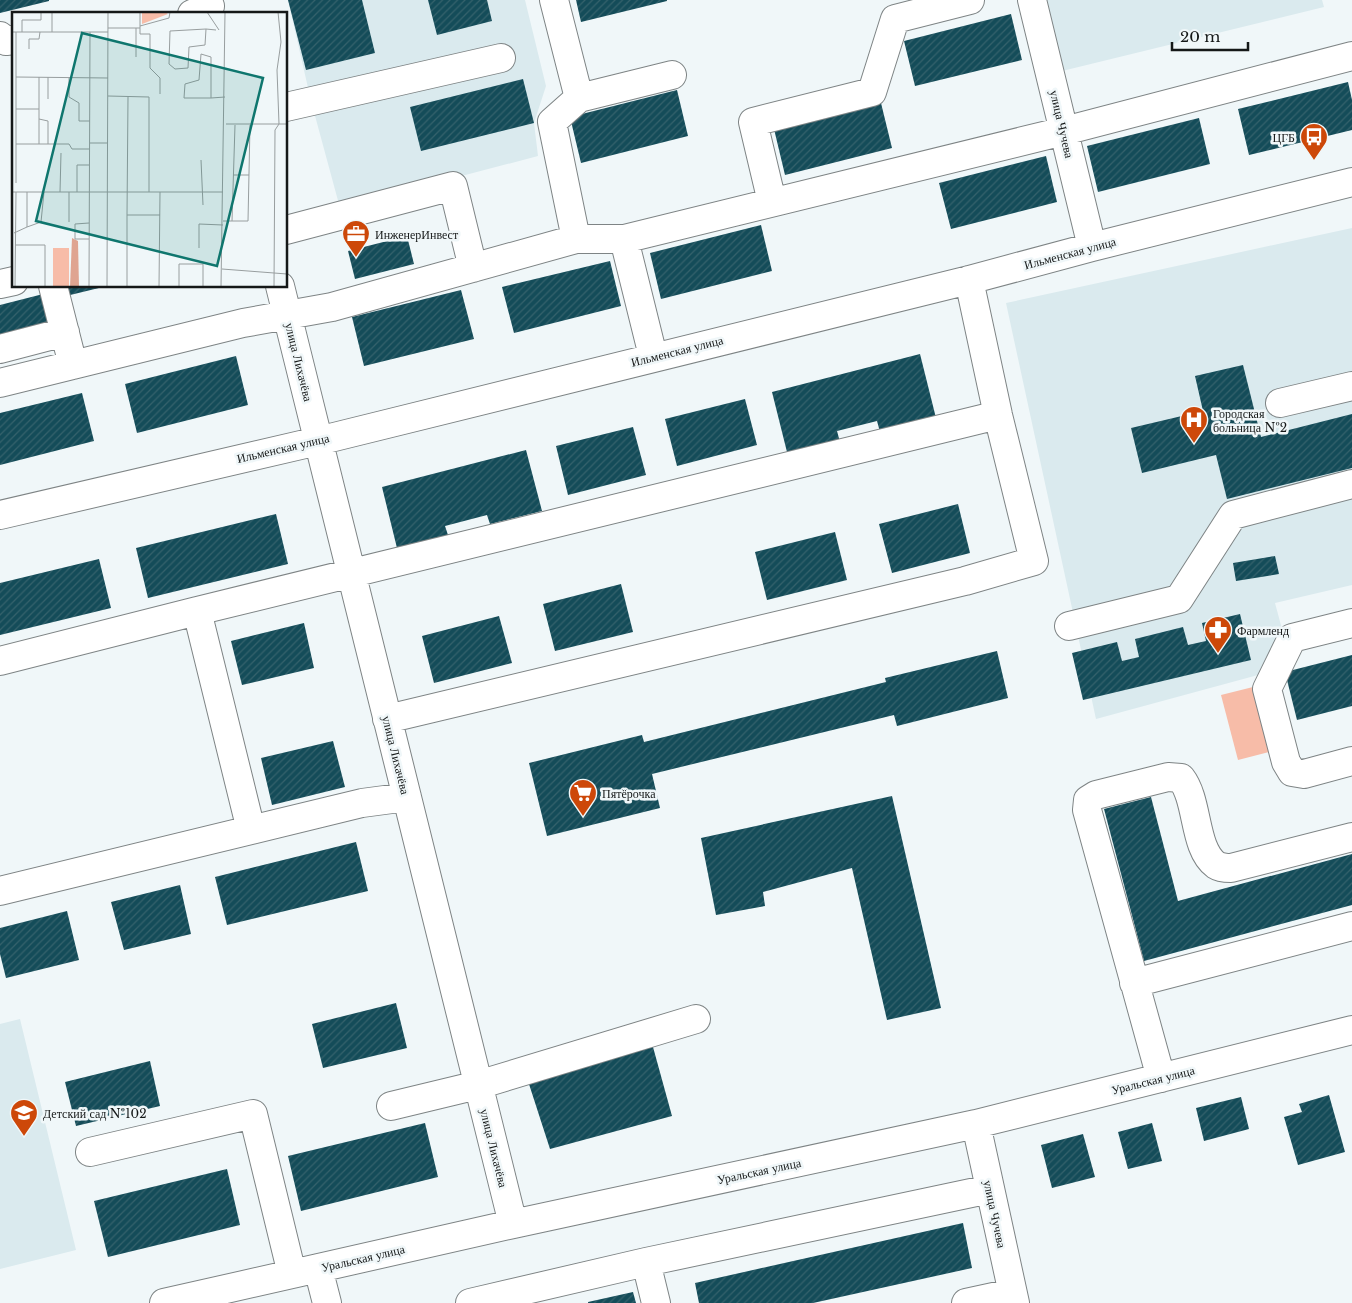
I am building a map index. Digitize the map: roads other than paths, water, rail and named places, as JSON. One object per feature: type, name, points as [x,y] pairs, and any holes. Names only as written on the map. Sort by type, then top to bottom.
[{"type":"street","points":[[554,0],[579,98]]},
{"type":"street","points":[[772,202],[753,122],[872,92],[895,19],[970,0]]},
{"type":"street","name":"улица Чучева","points":[[1032,0],[1092,247]]},
{"type":"street","points":[[0,36],[6,40],[12,40]]},
{"type":"street","points":[[0,383],[243,323],[332,308],[576,239],[624,239],[1064,131],[1352,56]]},
{"type":"street","points":[[288,107],[501,58]]},
{"type":"street","points":[[576,239],[552,122],[579,98],[672,75]]},
{"type":"street","name":"Ильменская улица","points":[[0,515],[318,440],[653,356],[969,280],[1352,182]]},
{"type":"street","points":[[288,229],[453,186],[473,268]]},
{"type":"street","points":[[624,239],[653,356]]},
{"type":"street","points":[[387,719],[965,581],[1034,560],[998,415],[969,280]]},
{"type":"street","points":[[54,288],[73,365]]},
{"type":"street","name":"улица Лихачёва","points":[[280,288],[512,1224]]},
{"type":"street","points":[[0,349],[65,332]]},
{"type":"street","points":[[1280,403],[1352,386]]},
{"type":"street","points":[[0,661],[998,415]]},
{"type":"street","points":[[1069,626],[1179,599],[1233,515],[1352,484]]},
{"type":"street","points":[[197,611],[251,830]]},
{"type":"street","points":[[1352,624],[1292,638],[1267,689],[1286,762],[1292,772],[1304,774],[1352,761]]},
{"type":"street","points":[[1161,1078],[1086,810],[1088,800],[1096,795],[1168,777],[1181,778],[1188,787],[1205,854],[1217,866],[1231,868],[1352,837]]},
{"type":"street","points":[[0,891],[362,804],[407,797]]},
{"type":"street","points":[[1134,983],[1352,926]]},
{"type":"street","points":[[391,1106],[478,1084],[696,1019]]},
{"type":"street","name":"Уральская улица","points":[[164,1303],[512,1224],[976,1124],[1352,1030]]},
{"type":"street","points":[[90,1152],[253,1114],[292,1274]]},
{"type":"street","name":"улица Чучева","points":[[976,1124],[1014,1298]]},
{"type":"street","points":[[470,1303],[646,1262],[990,1190]]},
{"type":"street","points":[[646,1262],[656,1303]]},
{"type":"street","points":[[318,1268],[327,1303]]},
{"type":"street","points":[[966,1303],[1014,1298]]},
{"type":"place","name":"ЦГБ","points":[[1314,161]]},
{"type":"place","name":"ИнженерИнвест","points":[[356,258]]},
{"type":"place","name":"Городская больница №2","points":[[1194,444]]},
{"type":"place","name":"Фармленд","points":[[1218,654]]},
{"type":"place","name":"Пятёрочка","points":[[583,817]]},
{"type":"place","name":"Детский сад №102","points":[[24,1137]]}]
